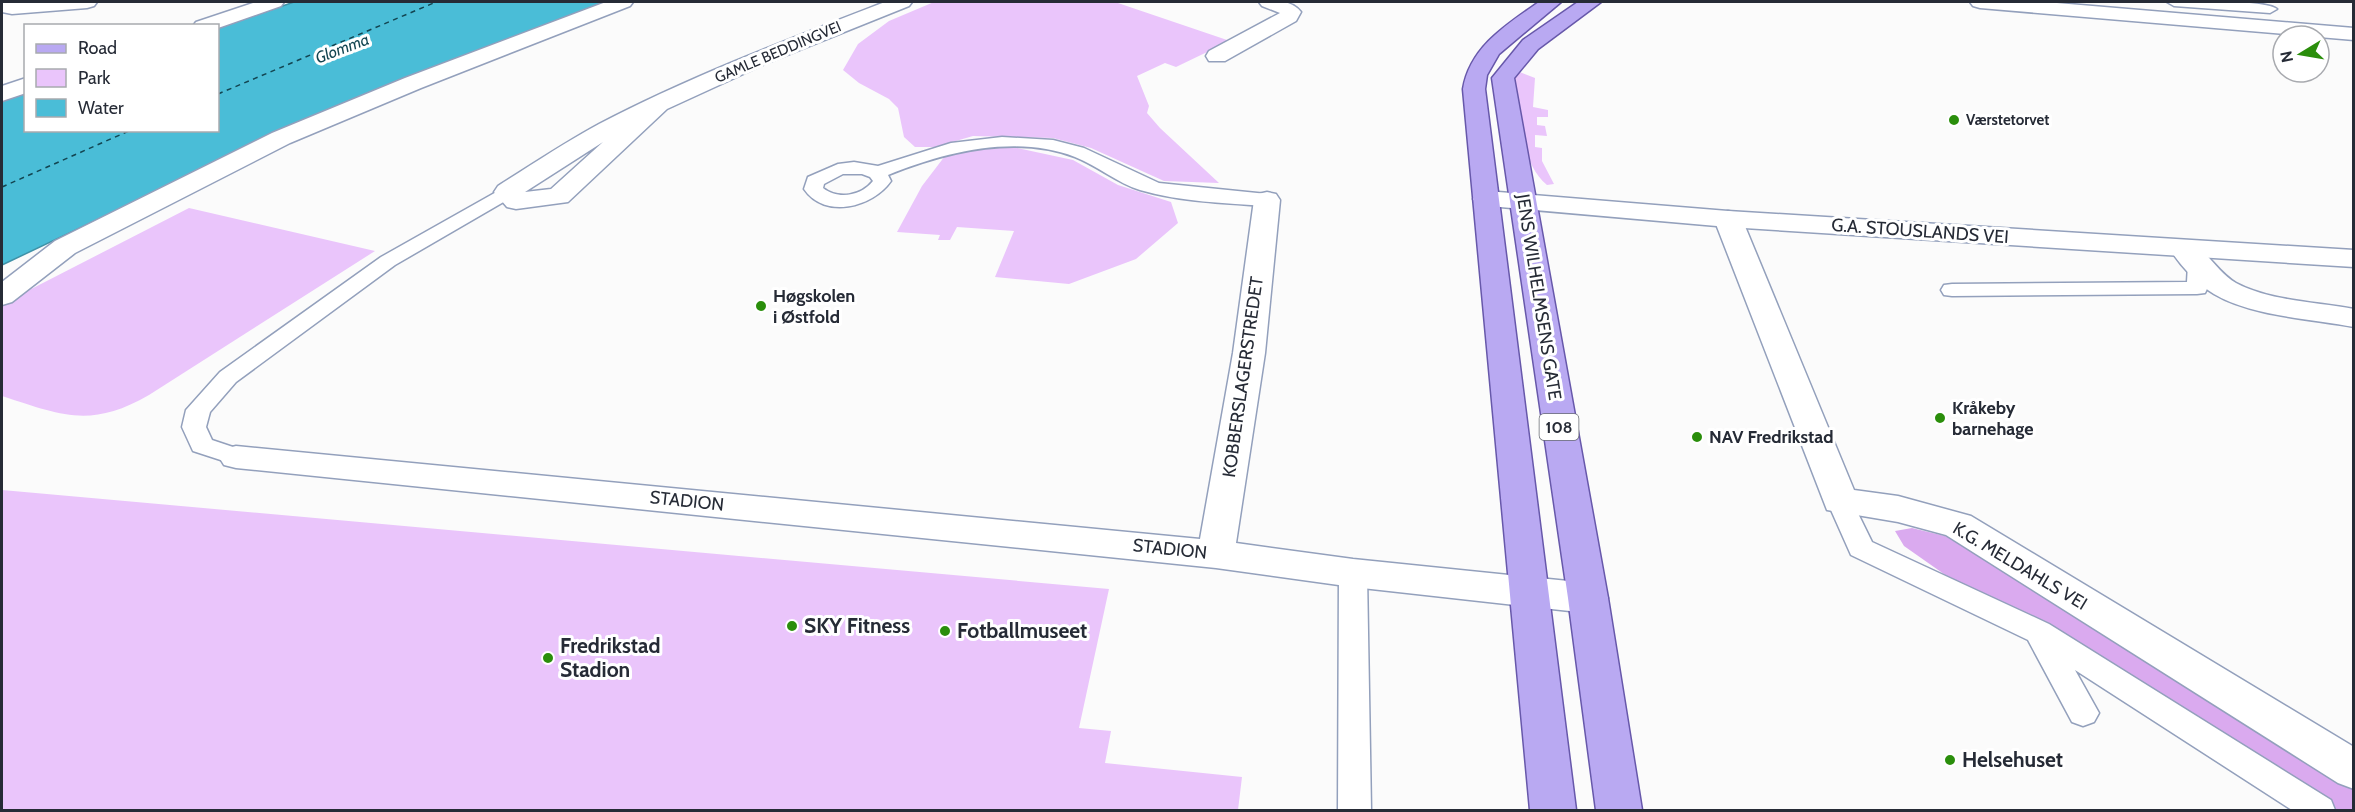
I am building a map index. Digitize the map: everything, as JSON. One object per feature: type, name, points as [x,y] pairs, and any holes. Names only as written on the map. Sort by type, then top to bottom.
[{"type":"main road","name":"JENS WILHELMSENS GATE","points":[[1551,2],[1503,40],[1476,72],[1474,88],[1553,810]]},
{"type":"main road","name":"JENS WILHELMSENS GATE","points":[[1591,2],[1526,50],[1511,64],[1503,78],[1588,598],[1619,810]]},
{"type":"street","points":[[7,7],[87,2]]},
{"type":"street","points":[[209,24],[274,2]]},
{"type":"street","points":[[2,296],[64,247],[281,138],[413,83],[623,2]]},
{"type":"street","name":"GAMLE BEDDINGVEI","points":[[507,192],[573,149],[657,106],[746,64],[902,2]]},
{"type":"street","points":[[1217,56],[1288,17],[1291,12],[1288,8],[1269,2]]},
{"type":"street","points":[[1980,2],[2276,24]]},
{"type":"street","points":[[7,7],[24,27]]},
{"type":"street","points":[[2331,31],[2354,34]]},
{"type":"street","points":[[2,94],[24,87]]},
{"type":"street","name":"G.A. STOUSLANDS VEI","points":[[1486,199],[2191,256],[2354,259]]},
{"type":"street","name":"KOBBERSLAGERSTREDET","points":[[1216,554],[1250,353],[1266,201]]},
{"type":"street","points":[[1728,219],[1840,501]]},
{"type":"street","points":[[2191,256],[2216,283],[2247,298],[2354,318]]},
{"type":"street","name":"STADION","points":[[236,457],[1216,554],[1353,573],[1588,598]]},
{"type":"street","name":"K.G. MELDAHLS VEI","points":[[1840,501],[1898,509],[1958,525],[2354,770]]},
{"type":"lane","points":[[2174,2],[2230,4],[2276,24]]},
{"type":"lane","points":[[878,173],[914,158],[950,148],[980,143],[1010,142],[1079,153],[1145,185],[1266,201]]},
{"type":"lane","name":"STADION","points":[[236,457],[202,446],[194,427],[198,410],[228,377],[388,261],[507,192]]},
{"type":"lane","points":[[1952,290],[2197,288],[2191,256]]},
{"type":"lane","points":[[1840,501],[1861,548],[2039,632],[2319,810]]},
{"type":"lane","points":[[1353,573],[1355,810]]},
{"type":"lane","points":[[2039,632],[2083,713]]},
{"type":"green space","points":[[934,2],[1115,2],[1230,41],[1176,67],[1165,63],[1137,76],[1149,106],[1147,113],[1219,183],[1164,181],[1091,148],[1053,138],[973,136],[935,147],[915,147],[904,137],[898,108],[889,99],[859,83],[843,70],[858,44],[889,21]]},
{"type":"green space","points":[[1517,71],[1535,78],[1533,107],[1548,110],[1548,117],[1537,117],[1537,125],[1545,126],[1547,136],[1535,135],[1535,147],[1542,148],[1542,161],[1554,184],[1547,185],[1538,175],[1526,150],[1514,80]]},
{"type":"green space","points":[[1013,147],[1073,160],[1118,185],[1171,202],[1178,223],[1136,259],[1069,284],[995,277],[1014,231],[957,227],[950,240],[938,240],[940,235],[897,232],[922,186],[948,152]]},
{"type":"green space","points":[[189,208],[375,251],[149,395],[128,406],[92,415],[76,415],[42,409],[2,396],[2,304]]},
{"type":"green space","name":"Fredrikstad Stadion","points":[[2,490],[1109,589],[1079,728],[1111,731],[1105,763],[1242,777],[1238,810],[2,810]]},
{"type":"shaded area","points":[[1912,528],[1957,539],[2353,777],[2353,810],[2337,810],[2028,616],[1951,579],[1904,546],[1895,531]]},
{"type":"water","name":"Glomma","points":[[294,2],[609,2],[303,122],[2,265],[2,101],[24,92],[24,132],[219,132],[219,28]]},
{"type":"ferry route","points":[[219,94],[436,2]]},
{"type":"ferry route","points":[[2,187],[126,132]]},
{"type":"place","name":"Værstetorvet","points":[[1954,120]]},
{"type":"place","name":"Høgskolen i Østfold","points":[[761,306]]},
{"type":"place","name":"Kråkeby barnehage","points":[[1940,418]]},
{"type":"place","name":"NAV Fredrikstad","points":[[1697,437]]},
{"type":"place","name":"SKY Fitness","points":[[792,626]]},
{"type":"place","name":"Fotballmuseet","points":[[945,631]]},
{"type":"place","name":"Fredrikstad Stadion","points":[[548,658]]},
{"type":"place","name":"Helsehuset","points":[[1950,760]]}]
